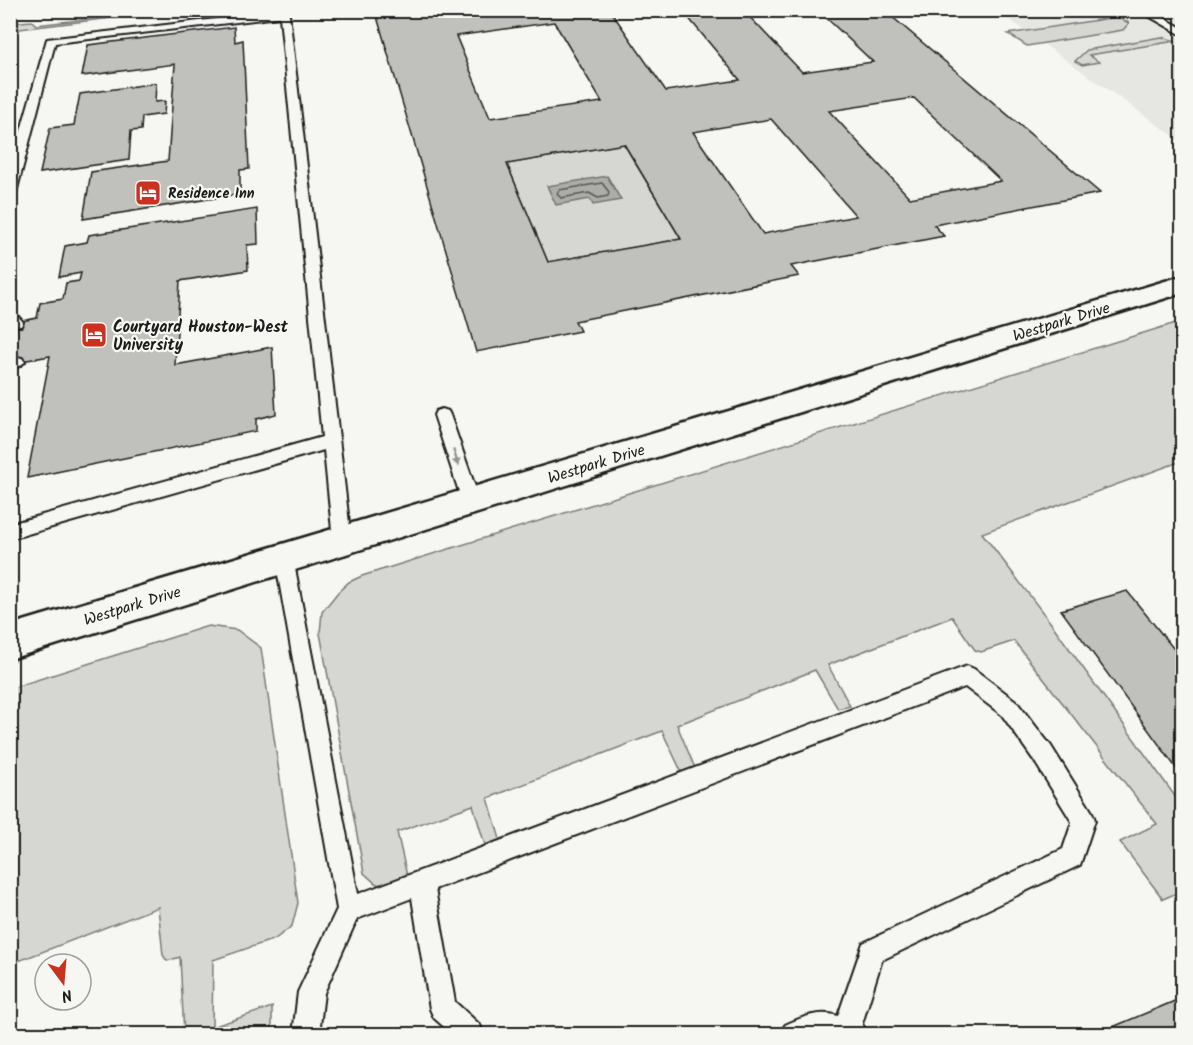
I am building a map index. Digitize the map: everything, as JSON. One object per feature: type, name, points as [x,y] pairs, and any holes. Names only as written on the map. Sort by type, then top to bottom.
[{"type":"main road","name":"Westpark Drive","points":[[10,642],[1182,284]]},
{"type":"lane","points":[[58,10],[64,10]]},
{"type":"lane","points":[[1054,13],[1070,10]]},
{"type":"lane","points":[[1142,10],[1182,32]]},
{"type":"lane","points":[[10,193],[51,41],[284,14],[342,540]]},
{"type":"lane","points":[[442,415],[471,501]]},
{"type":"lane","points":[[10,532],[331,441]]},
{"type":"lane","points":[[284,558],[349,910],[311,992],[306,1035]]},
{"type":"lane","points":[[349,910],[967,676],[1009,708],[1043,754],[1084,820],[1072,857],[872,952],[851,1033],[825,1024],[794,1035]]},
{"type":"lane","points":[[421,881],[443,1009],[471,1035]]},
{"type":"shaded area","points":[[171,11],[11,30],[20,22],[32,21],[36,25]]},
{"type":"shaded area","points":[[997,11],[1182,11],[1182,142]]},
{"type":"shaded area","points":[[1117,17],[1129,23],[1123,30],[1027,46],[1008,34]]},
{"type":"shaded area","points":[[1161,37],[1176,41],[1089,55],[1099,62],[1082,65],[1075,61],[1087,50]]},
{"type":"shaded area","points":[[624,144],[681,239],[548,262],[507,164]]},
{"type":"shaded area","points":[[1182,321],[1182,461],[982,533],[1053,626],[1182,806],[1182,898],[1179,892],[1163,899],[1120,842],[1157,824],[1014,641],[981,652],[975,650],[952,617],[828,665],[850,706],[838,709],[815,670],[677,725],[695,768],[682,773],[662,731],[488,798],[502,846],[487,852],[473,805],[397,832],[408,880],[389,889],[375,883],[364,873],[320,633],[322,612],[349,582],[362,576]]},
{"type":"shaded area","points":[[208,626],[237,630],[261,648],[298,903],[292,926],[275,939],[213,960],[212,1027],[272,1007],[272,1029],[259,1034],[184,1034],[180,957],[167,961],[163,955],[158,907],[42,952],[33,952],[33,955],[11,964],[11,688]]},
{"type":"water","points":[[607,176],[621,200],[593,205],[590,199],[556,205],[547,186]]},
{"type":"building","points":[[375,10],[450,10],[451,13],[473,10],[610,10],[666,91],[740,80],[682,10],[743,10],[802,72],[873,62],[818,10],[884,10],[1100,193],[934,225],[944,236],[791,266],[799,276],[575,321],[580,331],[476,352]],"holes":[[[554,22],[602,102],[490,118],[456,36]],[[914,98],[1001,181],[910,198],[829,111]],[[771,119],[856,216],[763,234],[693,132]],[[624,144],[681,239],[548,262],[507,164]]]},
{"type":"building","points":[[234,27],[235,42],[243,40],[249,169],[240,170],[240,194],[83,219],[91,172],[168,161],[175,64],[82,76],[88,45]]},
{"type":"building","points":[[156,83],[155,102],[165,101],[164,114],[142,117],[141,130],[131,131],[129,160],[40,173],[50,128],[74,125],[80,94]]},
{"type":"building","name":"Courtyard Houston-West University","points":[[257,209],[258,244],[247,245],[248,270],[180,281],[175,365],[272,347],[276,414],[256,419],[256,431],[27,478],[50,356],[10,363],[10,323],[37,318],[40,303],[63,299],[66,283],[79,281],[81,273],[59,277],[65,246],[87,242],[89,235]]},
{"type":"building","points":[[1127,591],[1182,659],[1182,776],[1061,610]]},
{"type":"building","points":[[1182,998],[1182,1034],[1096,1034]]},
{"type":"place","name":"Residence Inn","points":[[148,193]]},
{"type":"place","name":"Courtyard Houston-West University","points":[[94,335]]}]
